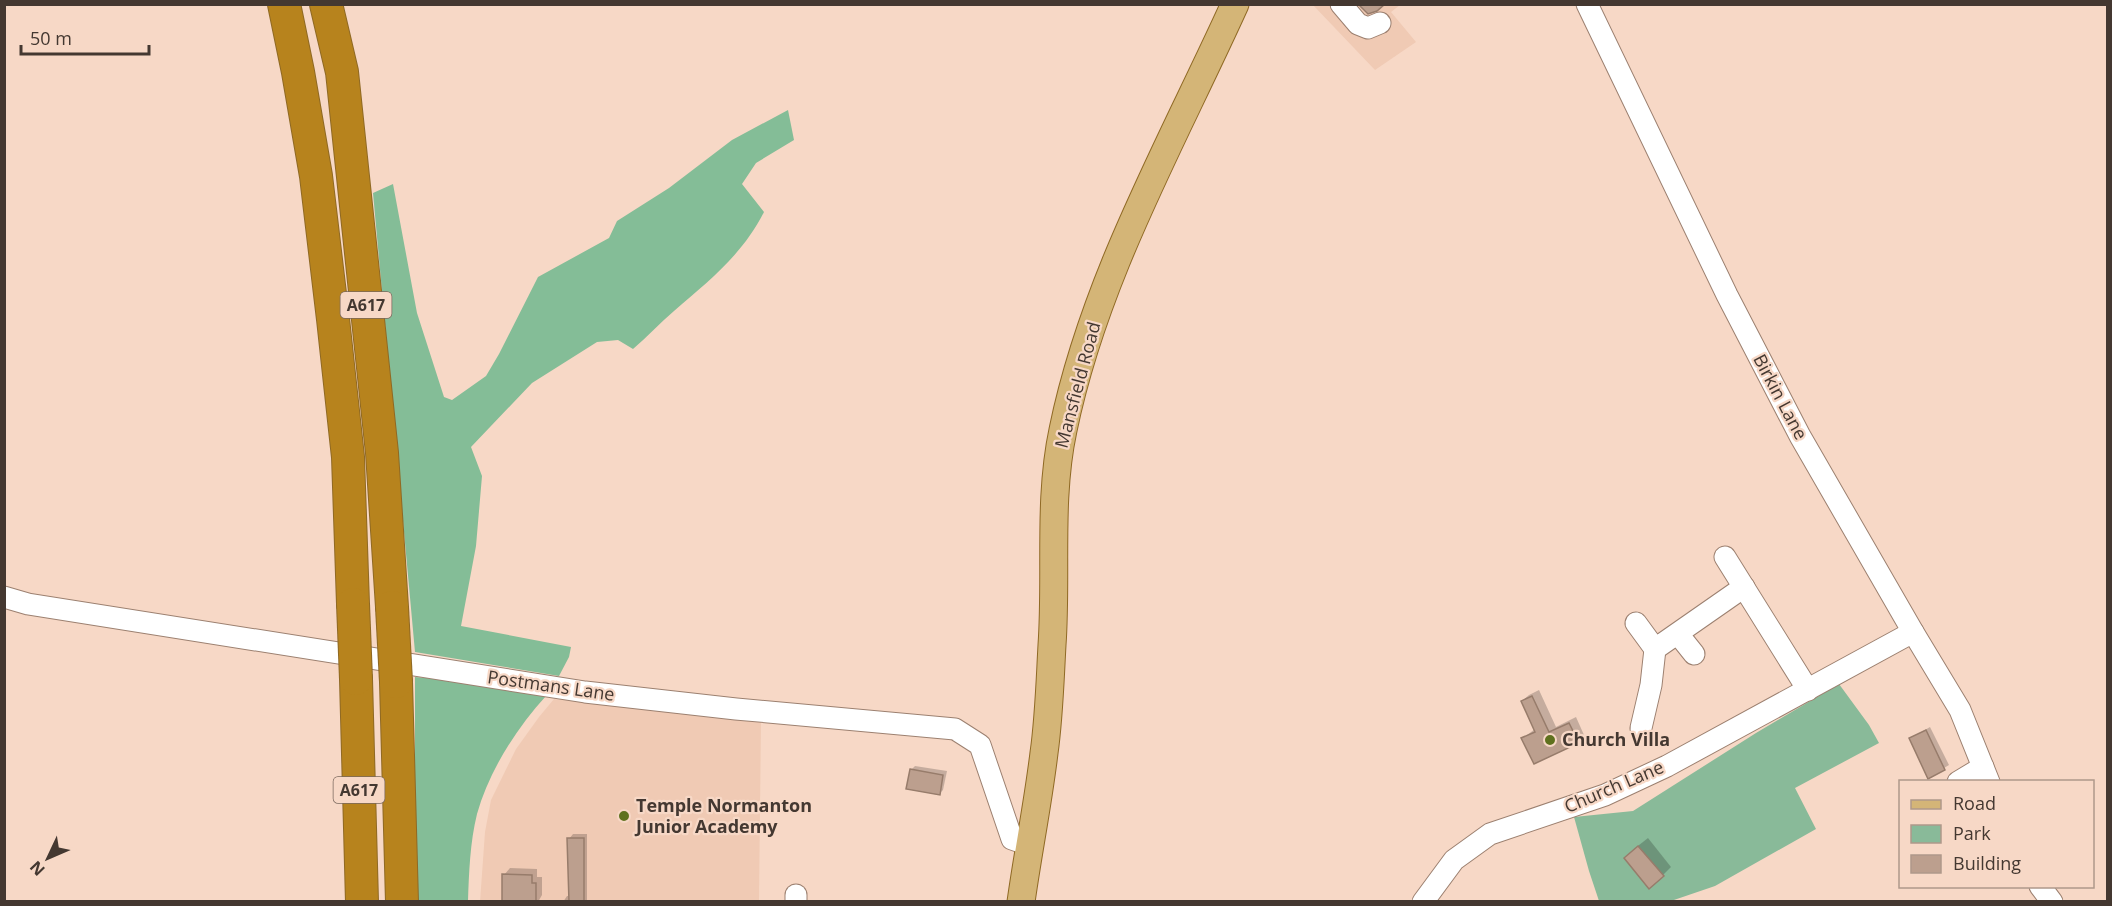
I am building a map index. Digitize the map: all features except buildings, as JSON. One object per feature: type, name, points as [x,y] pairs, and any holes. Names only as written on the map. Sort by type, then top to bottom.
[{"type":"highway","name":"A617","points":[[284,4],[316,176],[348,457],[362,902]]},
{"type":"highway","name":"A617","points":[[326,4],[342,72],[382,453],[396,682],[402,902]]},
{"type":"main road","name":"Mansfield Road","points":[[1021,902],[1044,753],[1053,643],[1055,489],[1062,431],[1080,363],[1103,295],[1132,225],[1235,4]]},
{"type":"street","points":[[1341,4],[1358,24],[1368,28],[1380,23]]},
{"type":"street","name":"Birkin Lane","points":[[1587,4],[1727,295],[1800,436],[1960,710],[1986,774]]},
{"type":"street","points":[[1725,557],[1809,690]]},
{"type":"street","points":[[1654,649],[1744,587]]},
{"type":"street","name":"Postmans Lane","points":[[4,597],[28,604],[585,692],[736,709],[955,729],[980,745],[1012,839],[1029,846]]},
{"type":"street","points":[[1636,623],[1654,649],[1651,685],[1641,728]]},
{"type":"street","name":"Church Lane","points":[[1423,902],[1454,860],[1490,834],[1605,795],[1667,766],[1913,632]]},
{"type":"street","points":[[1678,634],[1694,654]]},
{"type":"street","points":[[1965,780],[1986,774]]},
{"type":"street","points":[[2042,888],[2052,902]]},
{"type":"shaded area","points":[[1313,5],[1400,5],[1391,12],[1416,42],[1375,70]]},
{"type":"shaded area","name":"Temple Normanton Junior Academy","points":[[554,699],[761,720],[759,901],[480,902],[485,832],[491,800],[516,749]]},
{"type":"green space","points":[[788,110],[794,140],[756,163],[742,184],[764,212],[746,241],[724,266],[633,349],[618,340],[597,342],[532,383],[471,447],[482,476],[476,546],[461,626],[571,647],[569,657],[559,676],[415,652],[373,193],[393,184],[417,313],[444,397],[452,400],[486,376],[538,277],[609,238],[617,221],[669,188],[732,140]]},
{"type":"green space","points":[[415,677],[535,687],[546,696],[524,722],[505,751],[482,798],[473,835],[468,901],[418,901]]},
{"type":"green space","points":[[1839,684],[1869,725],[1879,743],[1795,788],[1816,829],[1715,886],[1671,901],[1599,901],[1574,817],[1633,811],[1756,733]]},
{"type":"place","name":"Church Villa","points":[[1550,740]]},
{"type":"place","name":"Temple Normanton Junior Academy","points":[[624,816]]}]
